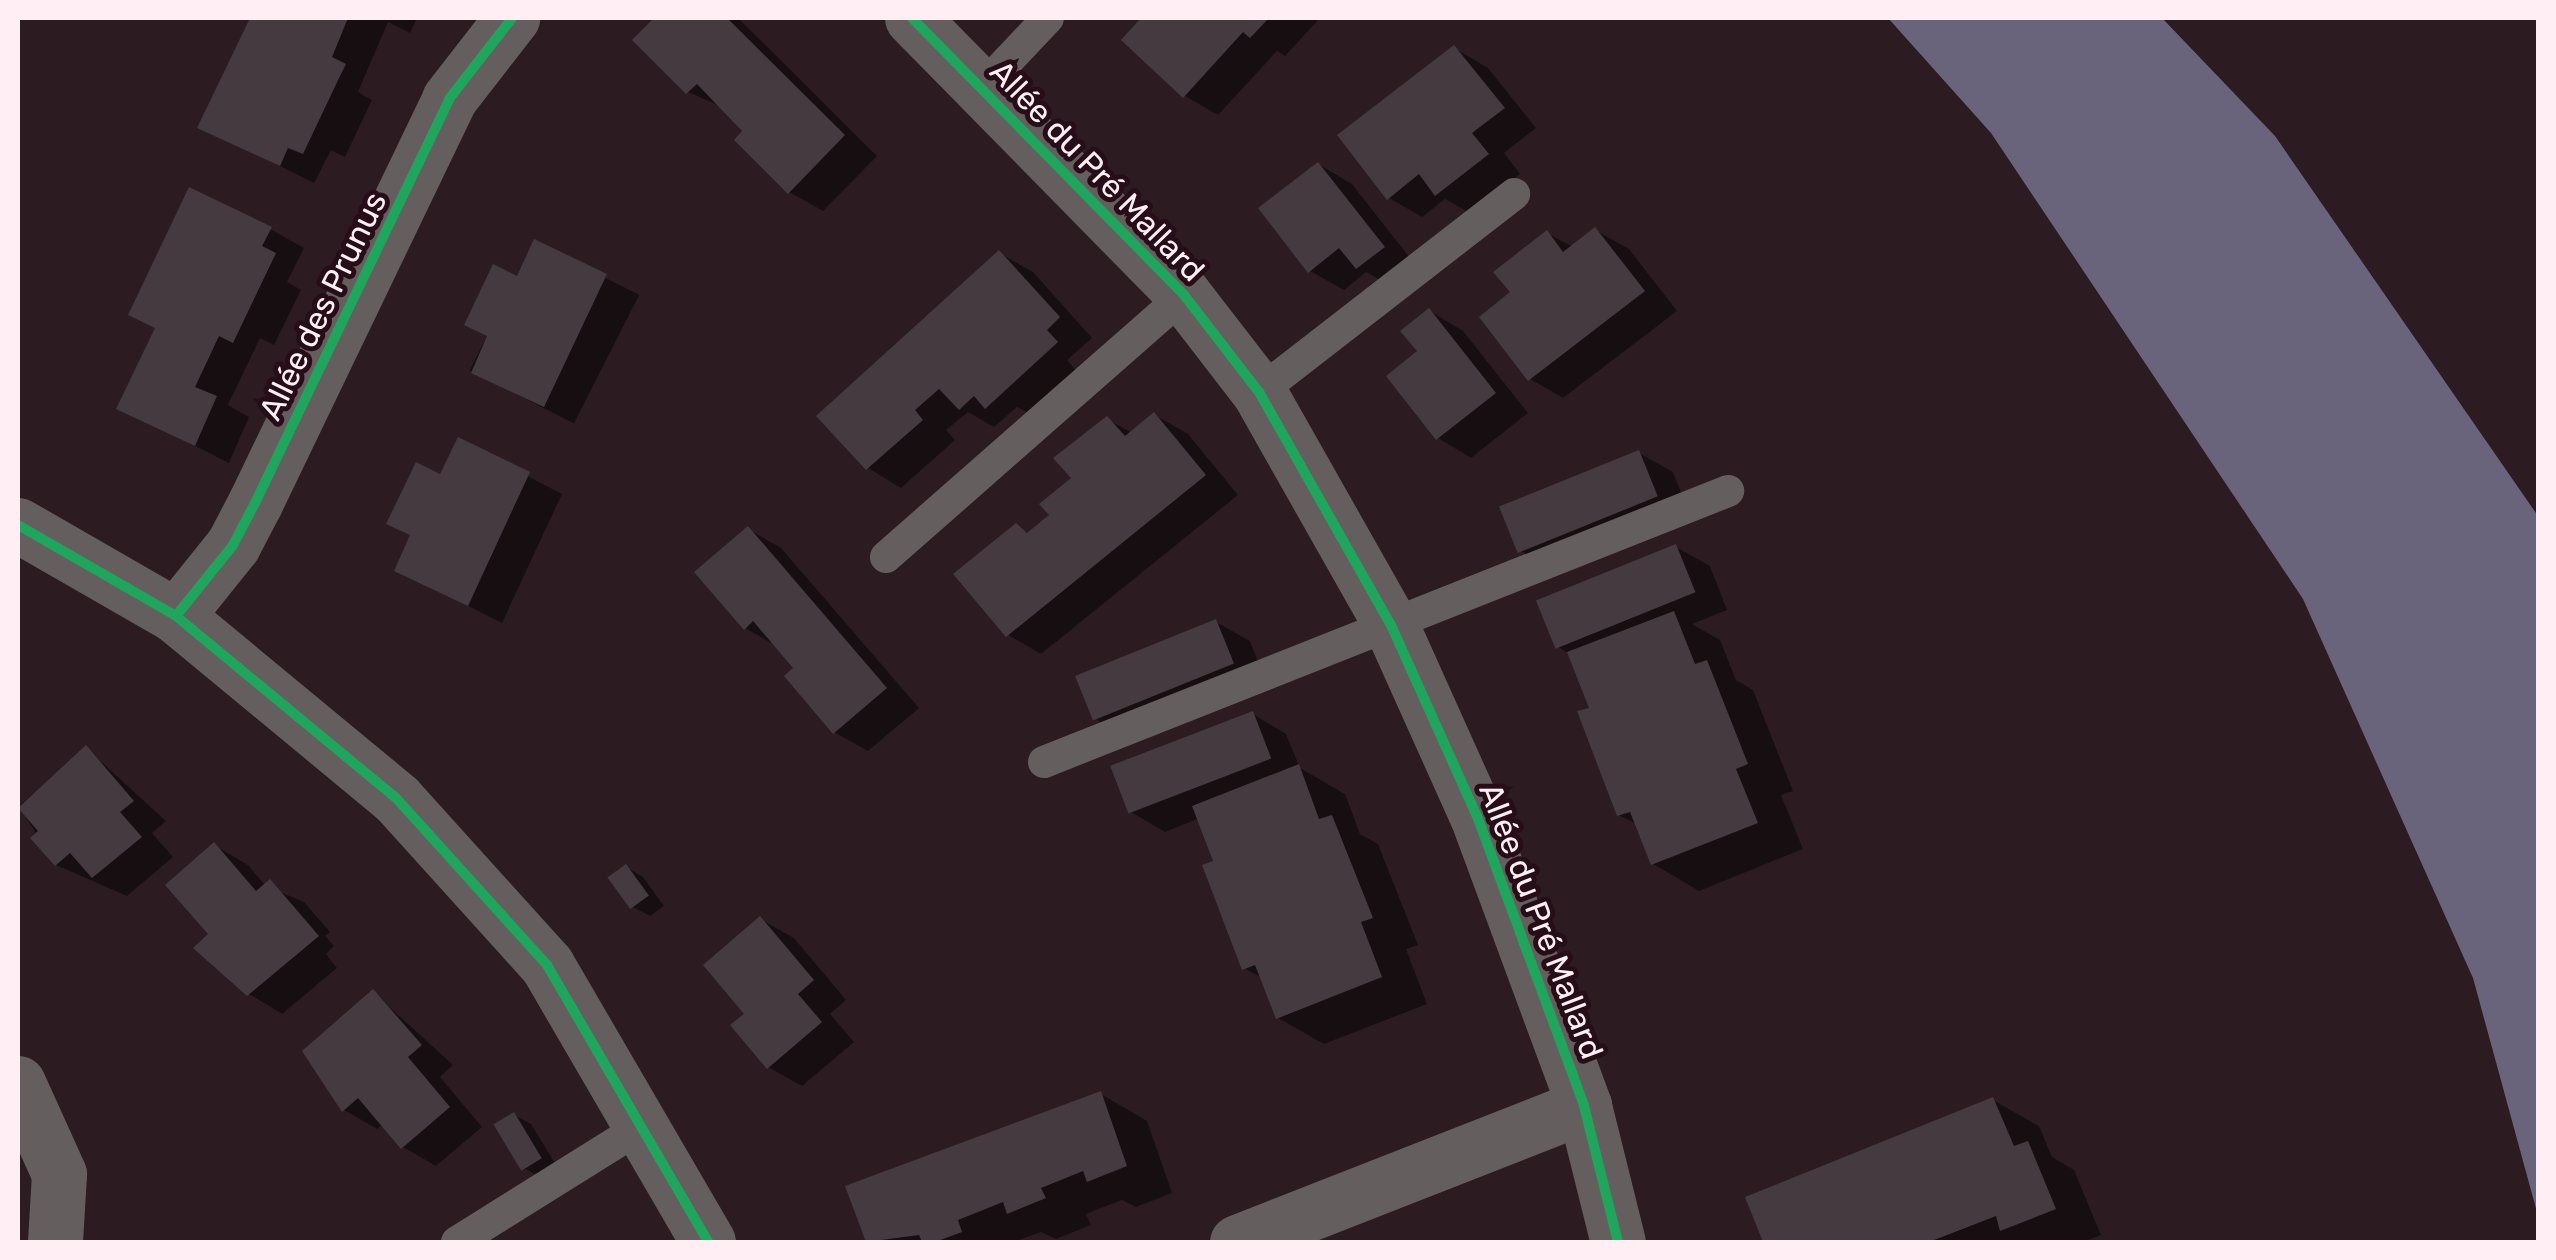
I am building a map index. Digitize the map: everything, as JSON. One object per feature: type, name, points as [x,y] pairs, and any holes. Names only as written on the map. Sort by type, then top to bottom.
[{"type":"street","name":"Allée des Prunus","points":[[176,616],[233,544],[255,503],[449,99],[512,18]]},
{"type":"street","name":"Allée du Pré Mallard","points":[[912,18],[984,86],[1184,295],[1259,392],[1391,625],[1477,816],[1584,1106],[1618,1242]]},
{"type":"street","points":[[18,524],[176,616],[397,799],[547,964],[644,1125],[708,1242]]},
{"type":"street","points":[[18,1083],[59,1174],[54,1242]]},
{"type":"street","points":[[1237,1242],[1584,1106]]},
{"type":"lane","points":[[984,86],[1048,18]]},
{"type":"lane","points":[[1259,392],[1514,194]]},
{"type":"lane","points":[[886,557],[1184,295]]},
{"type":"lane","points":[[1044,762],[1728,492]]},
{"type":"lane","points":[[457,1242],[644,1125]]},
{"type":"shaded area","points":[[1888,18],[2162,18],[2275,136],[2538,516],[2538,1216],[2473,978],[2303,599],[1991,133]]},
{"type":"building","points":[[250,18],[348,18],[332,57],[346,64],[303,154],[288,148],[280,166],[197,128]]},
{"type":"building","points":[[654,18],[727,18],[845,135],[788,194],[734,140],[742,131],[697,84],[686,94],[632,40]]},
{"type":"building","points":[[1141,18],[1269,18],[1250,38],[1243,32],[1183,98],[1121,40]]},
{"type":"building","points":[[1454,45],[1505,108],[1472,133],[1489,154],[1435,196],[1419,174],[1387,200],[1337,135]]},
{"type":"building","points":[[1318,162],[1385,247],[1356,269],[1339,248],[1308,273],[1258,208]]},
{"type":"building","points":[[189,187],[272,227],[262,246],[276,253],[233,343],[219,336],[195,387],[217,396],[195,446],[116,409],[155,328],[128,315]]},
{"type":"building","points":[[1595,227],[1645,291],[1528,381],[1479,317],[1510,292],[1493,272],[1547,230],[1563,252]]},
{"type":"building","points":[[534,239],[607,274],[544,407],[471,373],[487,336],[464,325],[493,264],[517,276]]},
{"type":"building","points":[[999,250],[1060,317],[1047,330],[1058,342],[985,409],[974,396],[959,410],[939,389],[915,410],[923,420],[866,470],[816,416]]},
{"type":"building","points":[[1429,308],[1496,393],[1436,440],[1386,376],[1417,351],[1400,331]]},
{"type":"building","points":[[1154,412],[1206,475],[1006,637],[953,574],[1016,523],[1027,533],[1049,515],[1039,504],[1071,478],[1053,458],[1107,416],[1125,436]]},
{"type":"building","points":[[458,437],[530,472],[468,606],[394,571],[410,535],[386,524],[416,462],[440,474]]},
{"type":"building","points":[[1639,450],[1658,496],[1518,553],[1499,507]]},
{"type":"building","points":[[748,526],[887,688],[833,734],[784,676],[793,668],[753,621],[744,630],[694,572]]},
{"type":"building","points":[[1676,544],[1695,592],[1555,649],[1536,601]]},
{"type":"building","points":[[1674,611],[1695,664],[1707,660],[1748,764],[1736,769],[1758,823],[1651,865],[1630,812],[1617,816],[1577,711],[1589,708],[1567,652]]},
{"type":"building","points":[[1216,619],[1234,664],[1093,720],[1075,676]]},
{"type":"building","points":[[1253,711],[1271,759],[1128,813],[1110,766]]},
{"type":"building","points":[[86,745],[134,801],[120,812],[142,837],[92,878],[70,853],[55,866],[30,838],[38,831],[18,808]]},
{"type":"building","points":[[1299,764],[1319,819],[1332,815],[1373,918],[1361,922],[1382,977],[1276,1019],[1255,965],[1242,970],[1202,865],[1213,861],[1192,806]]},
{"type":"building","points":[[214,842],[256,891],[270,879],[319,936],[247,996],[193,948],[208,934],[165,885]]},
{"type":"building","points":[[626,864],[649,896],[630,909],[607,878]]},
{"type":"building","points":[[760,916],[814,980],[798,994],[822,1022],[767,1069],[730,1025],[744,1014],[703,965]]},
{"type":"building","points":[[373,989],[422,1045],[408,1057],[450,1107],[401,1149],[358,1098],[342,1112],[302,1051]]},
{"type":"building","points":[[1101,1091],[1127,1166],[1087,1182],[1083,1171],[1041,1188],[1046,1198],[1007,1214],[1003,1202],[958,1220],[962,1232],[935,1242],[922,1242],[919,1235],[866,1242],[845,1186]]},
{"type":"building","points":[[1993,1097],[2014,1146],[2028,1141],[2056,1209],[2000,1231],[1996,1216],[1929,1242],[1763,1242],[1745,1197]]},
{"type":"building","points":[[514,1112],[542,1158],[521,1171],[493,1124]]},
{"type":"cycle path","points":[[176,616],[233,545],[449,99],[512,18]]},
{"type":"cycle path","points":[[912,18],[1184,295],[1259,392],[1391,625],[1477,816],[1584,1106],[1618,1242]]},
{"type":"cycle path","points":[[18,525],[176,616],[397,799],[547,965],[708,1242]]}]
